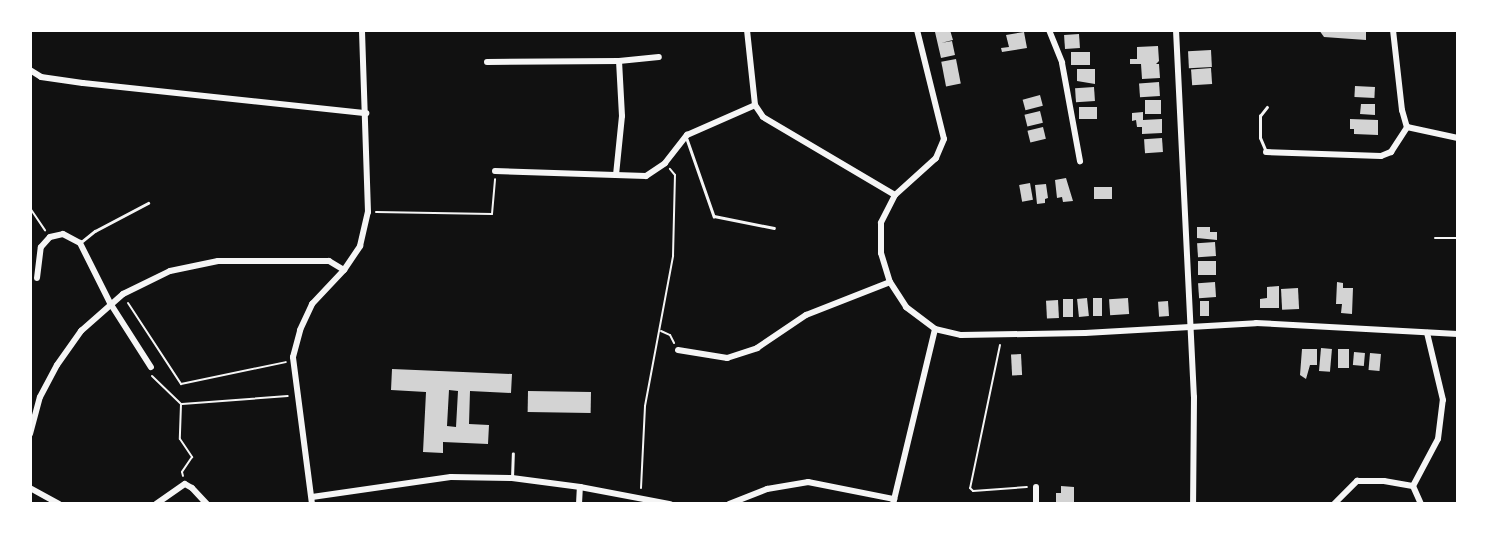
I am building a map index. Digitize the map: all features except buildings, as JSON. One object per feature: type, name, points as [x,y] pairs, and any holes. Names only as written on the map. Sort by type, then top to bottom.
[{"type":"street","points":[[362,30],[368,212],[360,246],[344,270],[312,304],[300,330],[294,360],[312,501],[451,477],[512,478],[580,486],[670,504]]},
{"type":"street","points":[[747,30],[755,105],[763,117],[895,195]]},
{"type":"street","points":[[917,30],[944,139],[936,158],[895,195],[881,223],[881,253],[890,282],[906,307],[935,328],[961,335],[1085,333],[1256,323],[1458,334]]},
{"type":"street","points":[[1049,30],[1062,63],[1080,161]]},
{"type":"street","points":[[1176,30],[1194,397],[1193,504]]},
{"type":"street","points":[[1266,152],[1381,156],[1391,152],[1407,127],[1402,110],[1393,30]]},
{"type":"street","points":[[487,62],[619,61],[659,57]]},
{"type":"street","points":[[616,175],[622,116],[619,61]]},
{"type":"street","points":[[30,70],[41,77],[62,80],[366,113]]},
{"type":"street","points":[[495,171],[646,176],[665,163],[686,136],[755,105]]},
{"type":"street","points":[[1407,127],[1458,138]]},
{"type":"street","points":[[37,278],[41,247],[50,237],[63,234],[80,243],[110,303],[151,366]]},
{"type":"street","points":[[30,434],[40,397],[57,365],[81,331],[123,294],[170,271],[218,261],[329,261],[344,270]]},
{"type":"street","points":[[678,350],[727,358],[757,348],[806,314],[890,282]]},
{"type":"street","points":[[729,504],[767,489],[808,482],[894,502],[935,328]]},
{"type":"street","points":[[1413,486],[1438,439],[1443,400],[1427,333]]},
{"type":"street","points":[[1335,504],[1357,481],[1384,481],[1413,486]]},
{"type":"street","points":[[156,504],[185,484],[207,504]]},
{"type":"street","points":[[579,504],[580,486]]},
{"type":"street","points":[[1413,486],[1421,504]]},
{"type":"street","points":[[1036,487],[1036,504]]},
{"type":"street","points":[[30,488],[60,504]]},
{"type":"lane","points":[[1266,152],[1260,138],[1260,116],[1267,107]]},
{"type":"lane","points":[[686,136],[715,216],[774,228]]},
{"type":"lane","points":[[80,243],[95,231],[148,203]]},
{"type":"lane","points":[[512,478],[513,454]]},
{"type":"path","points":[[641,498],[645,406],[673,256],[675,175],[665,163]]},
{"type":"path","points":[[368,212],[492,214],[495,171]]},
{"type":"path","points":[[30,208],[50,237]]},
{"type":"path","points":[[1435,238],[1458,238]]},
{"type":"path","points":[[123,294],[181,384],[294,360]]},
{"type":"path","points":[[659,331],[670,335],[678,350]]},
{"type":"path","points":[[1002,334],[970,488],[973,491],[1036,487]]},
{"type":"path","points":[[151,366],[149,373],[181,404],[180,439],[192,457],[182,472],[185,484]]},
{"type":"path","points":[[181,404],[298,395]]}]
